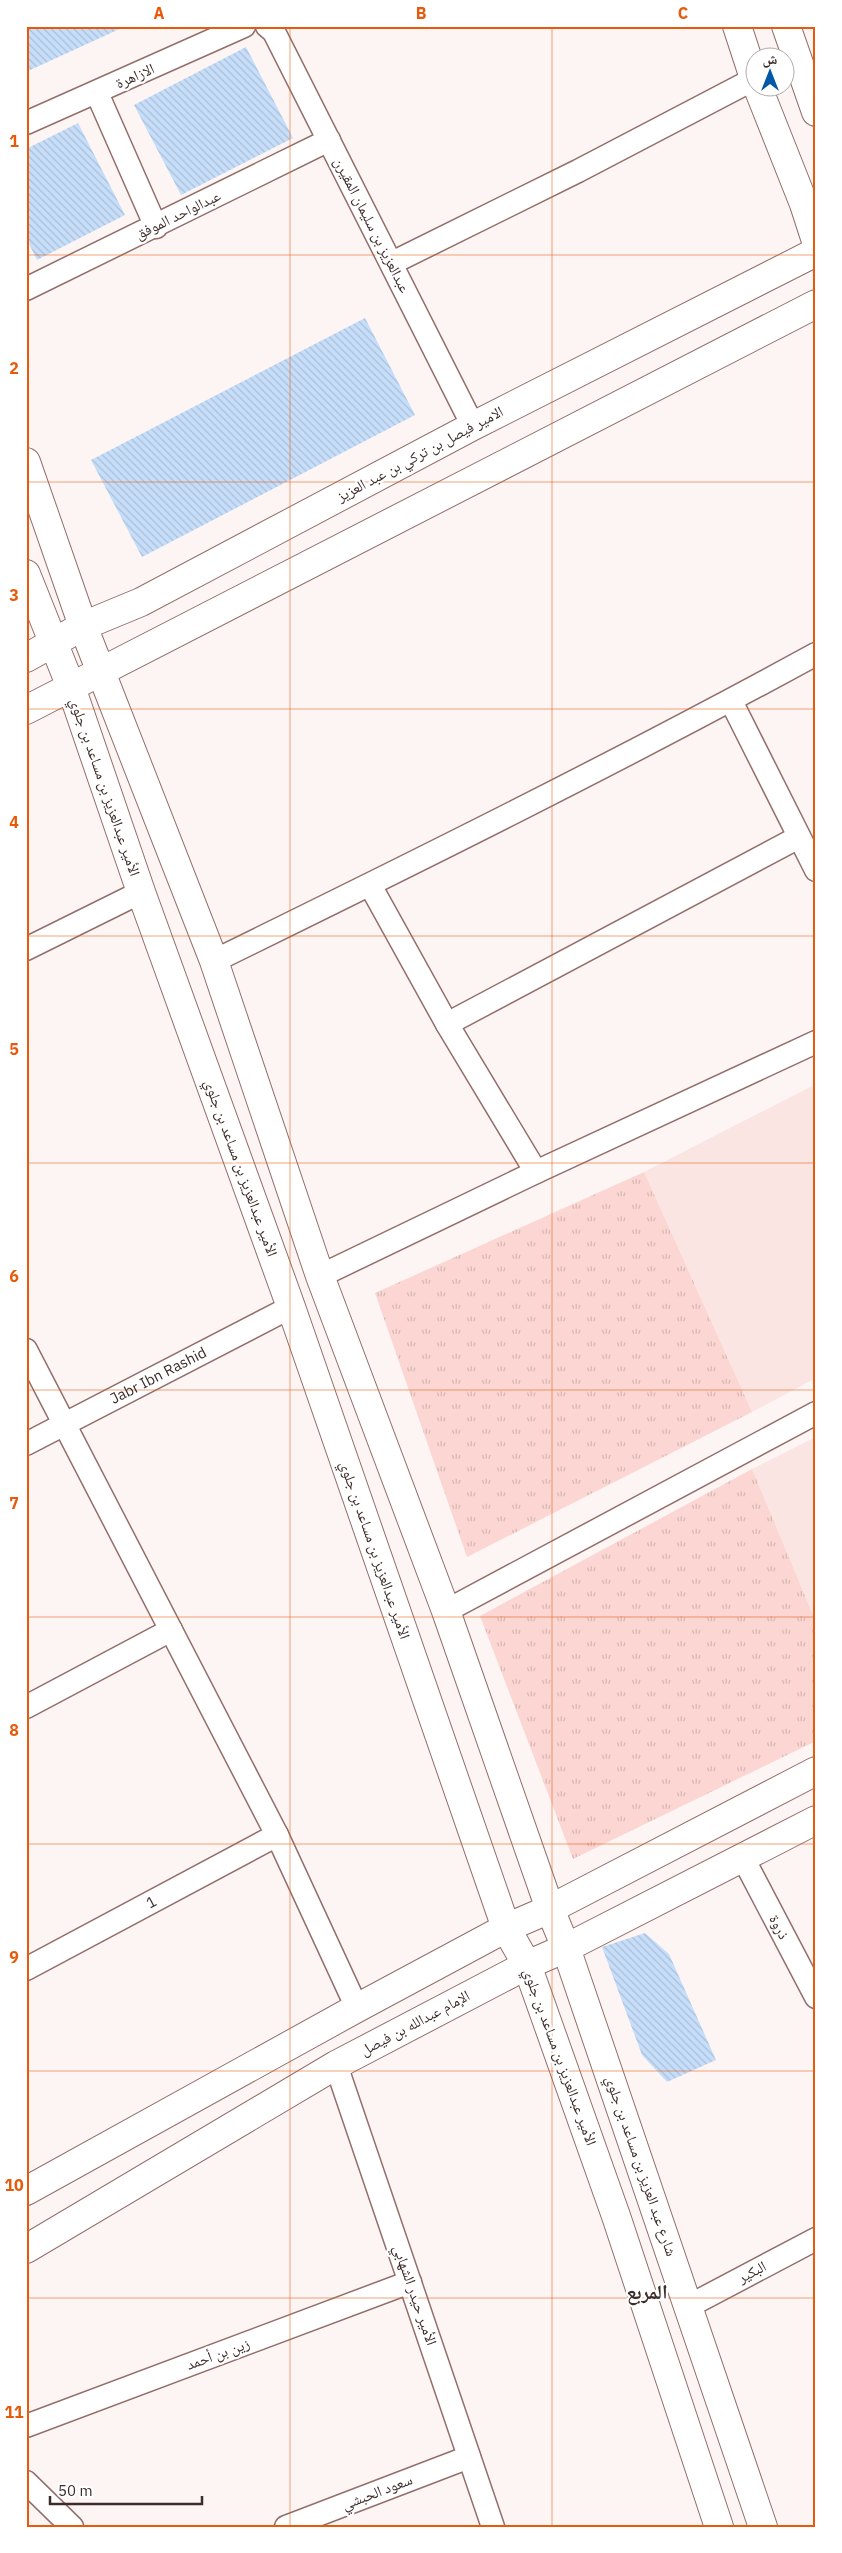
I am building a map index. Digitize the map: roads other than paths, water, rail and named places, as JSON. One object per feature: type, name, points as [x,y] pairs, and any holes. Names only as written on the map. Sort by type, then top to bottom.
[{"type":"main road","points":[[737,26],[744,48]]},
{"type":"main road","points":[[786,26],[816,112]]},
{"type":"main road","points":[[762,98],[804,204],[816,241]]},
{"type":"main road","name":"الامير فيصل بن تركي بن عبد العزيز","points":[[26,658],[83,626],[141,602],[473,426],[816,252]]},
{"type":"main road","points":[[26,710],[816,304]]},
{"type":"main road","points":[[26,462],[83,626],[214,961],[320,1276],[446,1611],[550,1909],[566,1948]]},
{"type":"main road","name":"الأمير عبدالعزيز بن مساعد بن جلوي","points":[[26,574],[71,687],[141,892],[291,1307],[506,1928],[528,1965],[616,2216],[719,2527]]},
{"type":"main road","points":[[26,2190],[506,1928],[550,1909],[816,1771]]},
{"type":"main road","name":"الإمام عبدالله بن فيصل","points":[[26,2249],[336,2064],[816,1820]]},
{"type":"main road","name":"شارع عبد العزيز بن مساعد بن جلوي","points":[[566,1948],[763,2527]]},
{"type":"street","name":"الازاهرة","points":[[26,123],[244,26]]},
{"type":"street","name":"عبدالعزيز بن سليمان المقيرن","points":[[275,28],[329,140],[473,426]]},
{"type":"street","points":[[392,263],[578,171],[744,83]]},
{"type":"street","points":[[97,93],[156,227]]},
{"type":"street","name":"عبدالواحد الموفق","points":[[26,289],[156,227],[329,140]]},
{"type":"street","points":[[214,961],[370,885],[730,701],[816,654]]},
{"type":"street","points":[[730,701],[816,870]]},
{"type":"street","points":[[447,1024],[799,837]]},
{"type":"street","points":[[370,885],[447,1024],[536,1172]]},
{"type":"street","points":[[26,949],[141,892]]},
{"type":"street","points":[[320,1276],[536,1172],[816,1042]]},
{"type":"street","name":"Jabr Ibn Rashid","points":[[26,1444],[291,1307]]},
{"type":"street","points":[[26,1350],[277,1835],[357,2008]]},
{"type":"street","points":[[446,1611],[816,1413]]},
{"type":"street","points":[[26,1707],[171,1630]]},
{"type":"street","name":"1","points":[[26,1969],[277,1835]]},
{"type":"street","name":"ذروة","points":[[743,1858],[816,1997]]},
{"type":"street","name":"الأمير حيدر الشهابي","points":[[336,2064],[493,2527]]},
{"type":"street","name":"البكير","points":[[689,2306],[816,2239]]},
{"type":"street","name":"زين بن أحمد","points":[[26,2426],[410,2282]]},
{"type":"street","name":"سعود الحبشي","points":[[286,2527],[469,2458]]},
{"type":"street","points":[[26,2482],[72,2527]]},
{"type":"district","name":"المربع","points":[[647,2292]]}]
